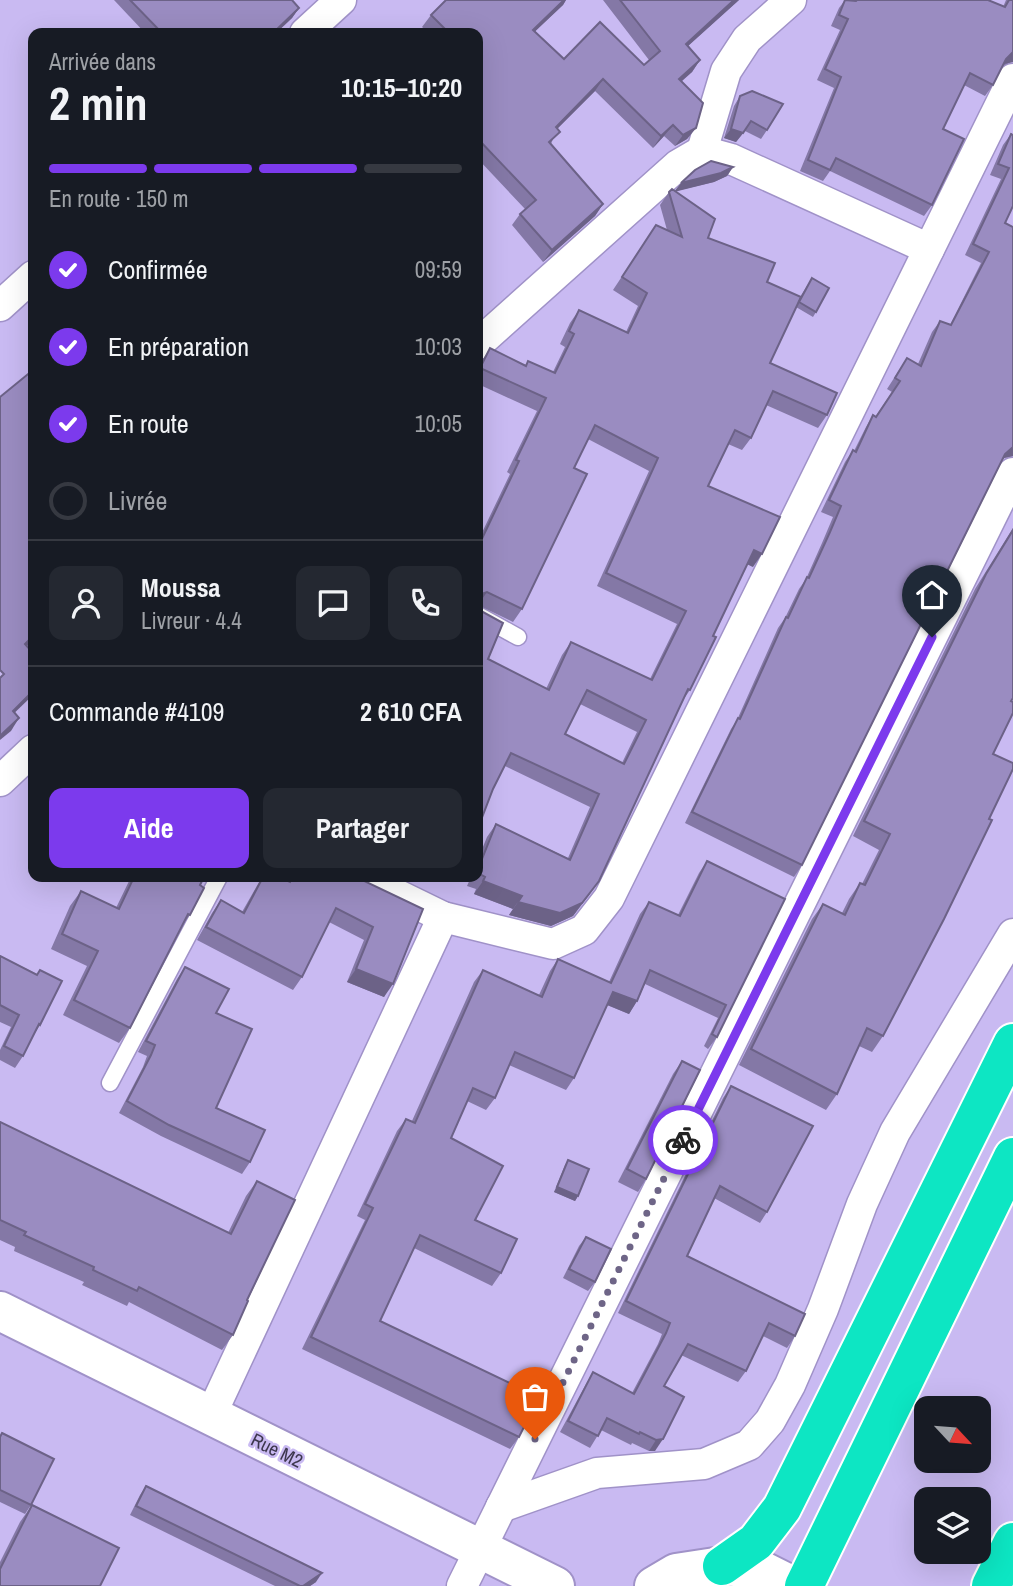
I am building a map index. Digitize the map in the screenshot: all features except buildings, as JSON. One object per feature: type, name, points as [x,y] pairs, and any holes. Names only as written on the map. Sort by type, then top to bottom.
[{"type":"highway","points":[[722,1566],[756,1542],[782,1508],[1013,1043]]},
{"type":"highway","points":[[804,1586],[1013,1157]]},
{"type":"highway","points":[[991,1586],[1013,1542]]},
{"type":"main road","name":"Rue M2","points":[[0,1311],[555,1586]]},
{"type":"main road","points":[[654,1586],[676,1573],[722,1566],[759,1569],[793,1586]]},
{"type":"street","points":[[483,340],[678,165],[702,151],[726,71],[747,39],[791,0]]},
{"type":"street","points":[[309,28],[331,3]]},
{"type":"street","points":[[371,882],[443,917],[553,944],[584,930],[609,898],[1013,79]]},
{"type":"street","points":[[702,151],[731,159],[929,249]]},
{"type":"street","points":[[0,306],[28,281]]},
{"type":"street","points":[[463,1586],[1013,473]]},
{"type":"street","points":[[210,1417],[443,917]]},
{"type":"street","points":[[501,1507],[597,1473],[704,1464],[749,1445],[770,1422],[790,1385],[823,1309],[862,1204],[895,1132],[1013,934]]},
{"type":"lane","points":[[483,618],[518,638]]},
{"type":"lane","points":[[110,1083],[216,882]]},
{"type":"way so far","points":[[535,1439],[683,1140]]},
{"type":"route","points":[[683,1140],[932,637]]}]
